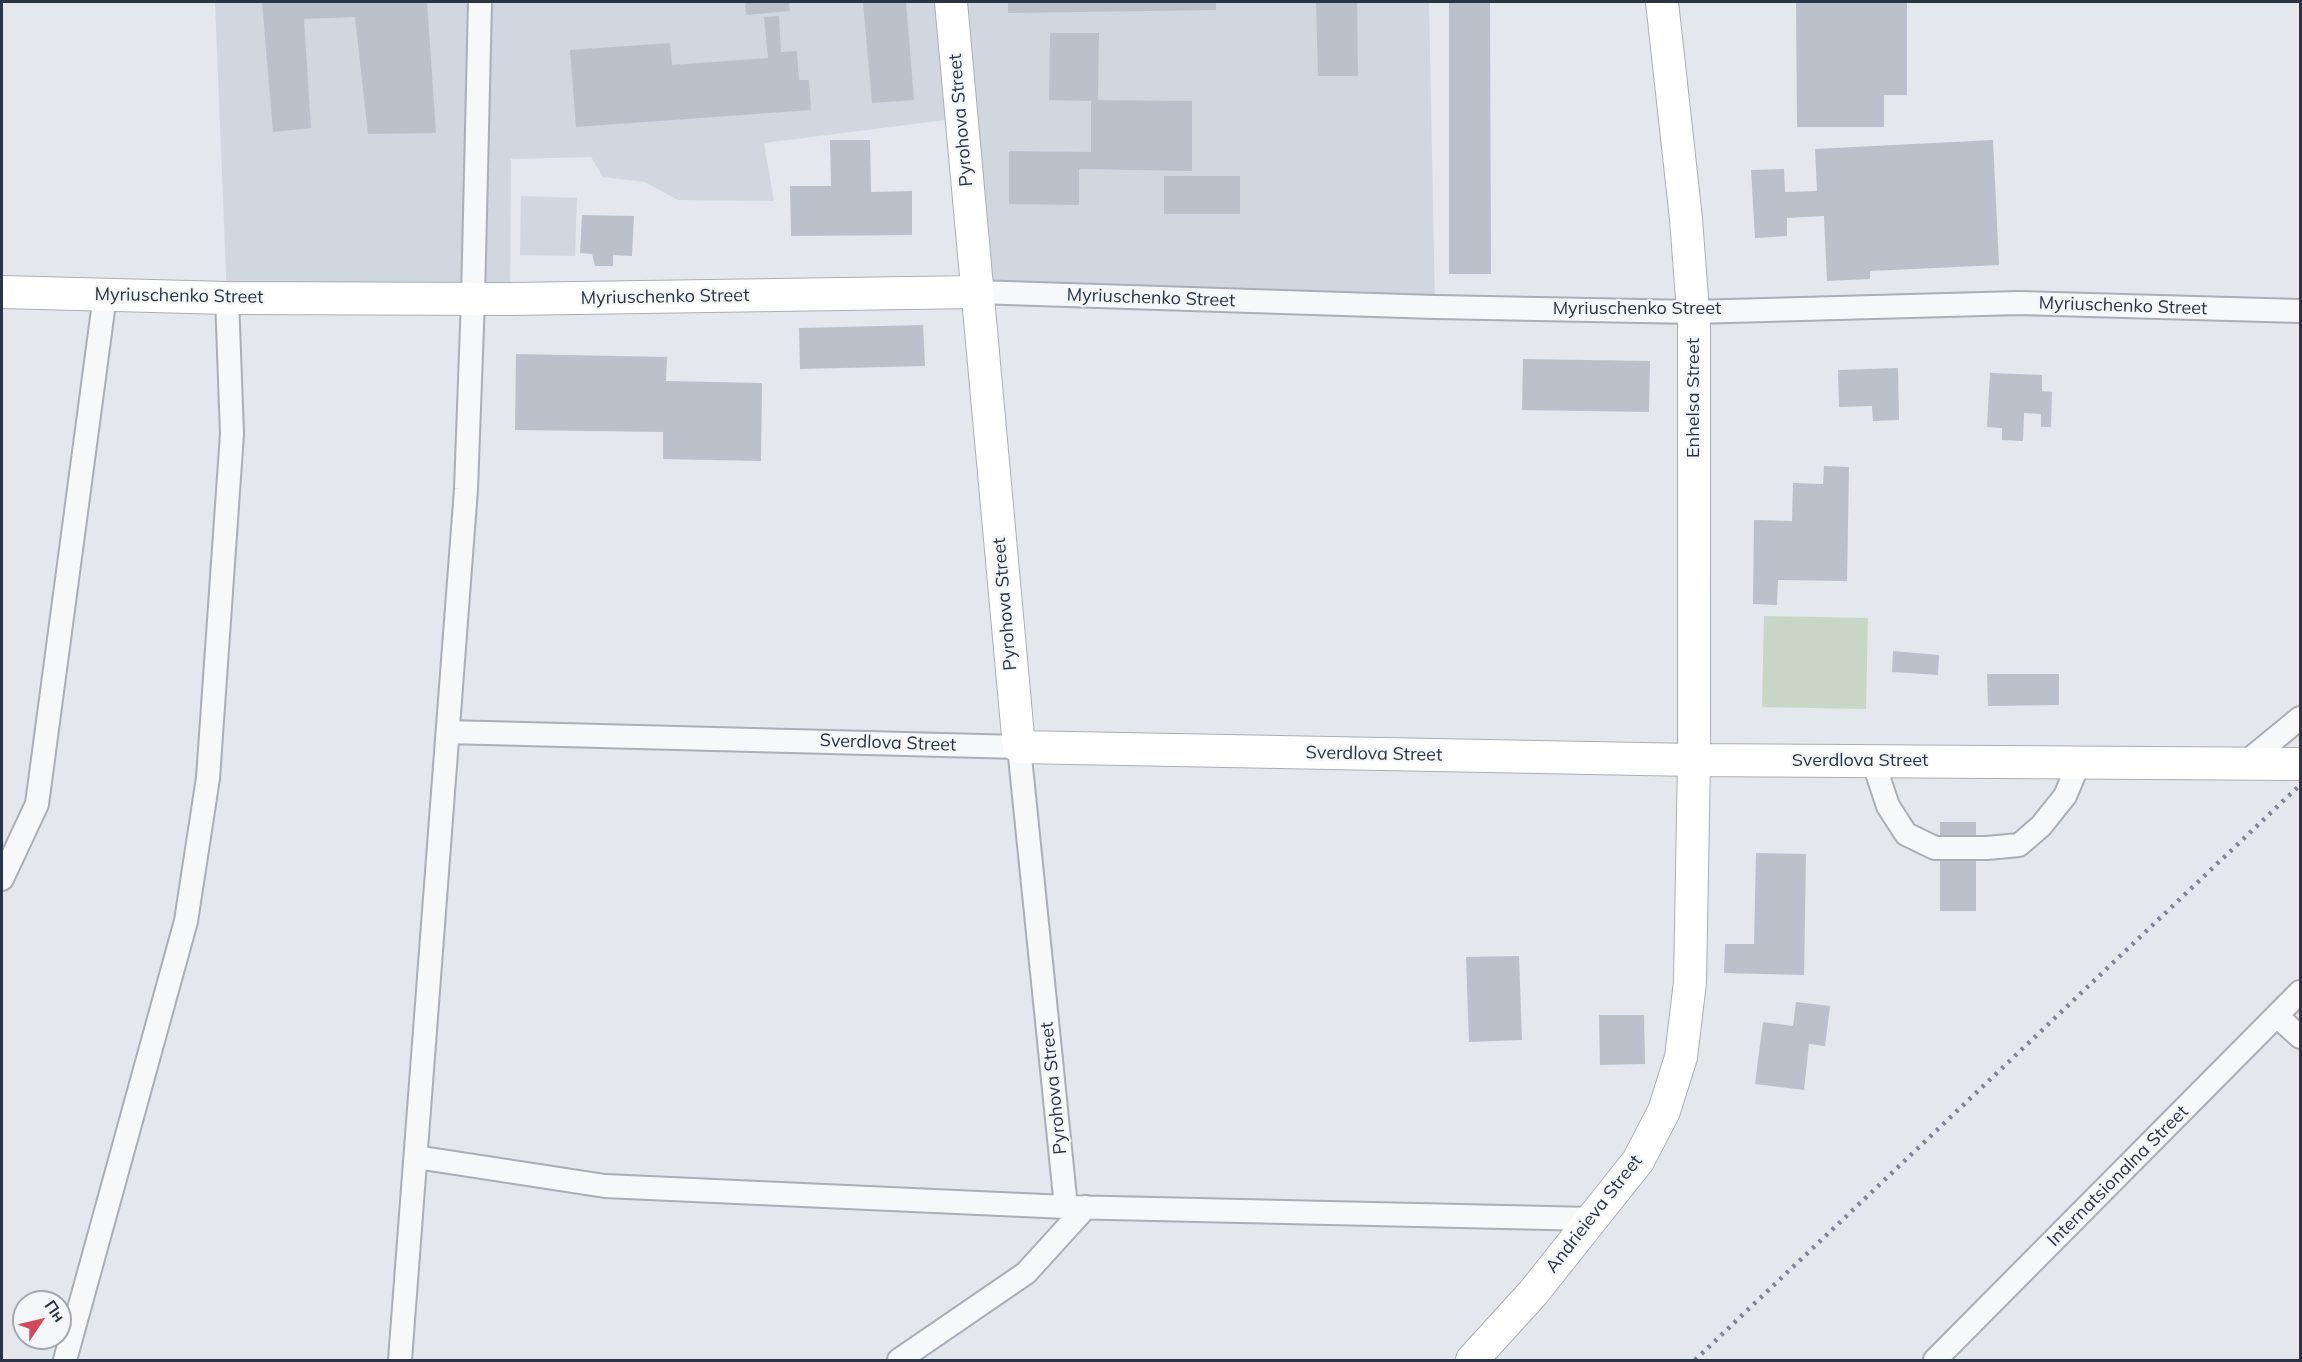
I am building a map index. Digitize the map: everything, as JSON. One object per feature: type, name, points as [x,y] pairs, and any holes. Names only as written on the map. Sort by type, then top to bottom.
[{"type":"street","points":[[400,1360],[466,489],[480,2]]},
{"type":"street","name":"Pyrohova Street","points":[[951,2],[1019,747],[1076,1207]]},
{"type":"street","name":"Enhelsa Street","points":[[1662,2],[1687,231],[1693,312],[1694,760]]},
{"type":"street","name":"Myriuschenko Street","points":[[2,292],[227,298],[473,299],[976,292],[1693,312],[2019,303],[2301,311]]},
{"type":"street","points":[[2,879],[37,804],[105,295]]},
{"type":"street","points":[[65,1360],[186,921],[208,778],[232,434],[227,298]]},
{"type":"street","points":[[2244,764],[2301,718]]},
{"type":"street","name":"Sverdlova Street","points":[[448,732],[1019,747],[1694,760],[2301,765]]},
{"type":"street","name":"Andrieieva Street","points":[[1472,1360],[1533,1293],[1638,1161],[1664,1111],[1681,1057],[1690,982],[1694,760]]},
{"type":"street","points":[[1873,761],[1888,806],[1906,834],[1935,849],[2019,845],[2042,826],[2065,796],[2079,763]]},
{"type":"street","name":"Internatsionalna Street","points":[[1935,1360],[2301,992]]},
{"type":"street","points":[[2277,1016],[2301,1037]]},
{"type":"street","points":[[416,1157],[605,1186],[1076,1207],[1593,1219]]},
{"type":"street","points":[[899,1360],[1026,1273],[1076,1207]]},
{"type":"shaded area","points":[[215,2],[1429,2],[1435,307],[982,280],[961,118],[764,143],[774,201],[678,200],[645,182],[603,177],[591,157],[511,159],[510,299],[227,298]]},
{"type":"shaded area","points":[[521,196],[577,198],[575,256],[520,255]]},
{"type":"green space","points":[[1764,616],[1868,618],[1866,709],[1762,707]]},
{"type":"building","points":[[262,2],[427,2],[436,133],[368,134],[355,17],[304,19],[311,128],[273,132]]},
{"type":"building","points":[[745,2],[789,2],[790,11],[746,15]]},
{"type":"building","points":[[863,2],[906,2],[914,100],[872,103]]},
{"type":"building","points":[[1008,2],[1216,2],[1216,10],[1008,13]]},
{"type":"building","points":[[1316,2],[1357,2],[1358,76],[1318,76]]},
{"type":"building","points":[[1449,2],[1490,2],[1491,274],[1449,274]]},
{"type":"building","points":[[1796,2],[1907,2],[1907,95],[1884,95],[1884,127],[1797,127]]},
{"type":"building","points":[[779,16],[781,52],[797,51],[799,80],[809,80],[811,110],[576,127],[570,50],[670,43],[672,65],[768,58],[764,17]]},
{"type":"building","points":[[1050,33],[1099,33],[1098,100],[1192,101],[1192,171],[1079,169],[1079,205],[1009,204],[1009,151],[1091,152],[1091,101],[1049,100]]},
{"type":"building","points":[[830,140],[870,140],[871,192],[912,191],[912,235],[791,236],[790,186],[831,186]]},
{"type":"building","points":[[1993,140],[1999,265],[1870,271],[1870,279],[1827,281],[1824,216],[1787,218],[1787,236],[1755,238],[1751,170],[1784,169],[1785,192],[1817,191],[1815,149]]},
{"type":"building","points":[[1164,176],[1240,176],[1240,214],[1164,214]]},
{"type":"building","points":[[582,215],[634,216],[632,256],[613,255],[613,266],[595,266],[592,254],[580,253]]},
{"type":"building","points":[[923,325],[925,366],[800,369],[799,328]]},
{"type":"building","points":[[516,354],[667,357],[666,381],[762,383],[761,461],[663,459],[663,432],[515,430]]},
{"type":"building","points":[[1523,359],[1650,361],[1649,412],[1522,410]]},
{"type":"building","points":[[1898,368],[1899,420],[1873,421],[1872,406],[1839,407],[1838,370]]},
{"type":"building","points":[[1990,373],[2042,375],[2042,391],[2052,392],[2051,427],[2041,427],[2041,414],[2024,413],[2023,441],[2002,440],[2002,428],[1987,427]]},
{"type":"building","points":[[1824,466],[1849,467],[1847,581],[1778,580],[1777,605],[1753,604],[1754,520],[1792,521],[1793,483],[1823,484]]},
{"type":"building","points":[[1893,651],[1939,655],[1938,675],[1892,672]]},
{"type":"building","points":[[1987,674],[2059,674],[2059,705],[1988,706]]},
{"type":"building","points":[[1940,822],[1976,822],[1976,911],[1940,911]]},
{"type":"building","points":[[1756,853],[1806,854],[1804,975],[1724,973],[1725,944],[1754,944]]},
{"type":"building","points":[[1519,956],[1522,1040],[1469,1042],[1466,957]]},
{"type":"building","points":[[1796,1002],[1830,1006],[1825,1046],[1809,1044],[1804,1090],[1755,1084],[1763,1022],[1793,1026]]},
{"type":"building","points":[[1599,1015],[1644,1015],[1645,1064],[1600,1065]]},
{"type":"railway","points":[[1695,1360],[2300,785]]}]
